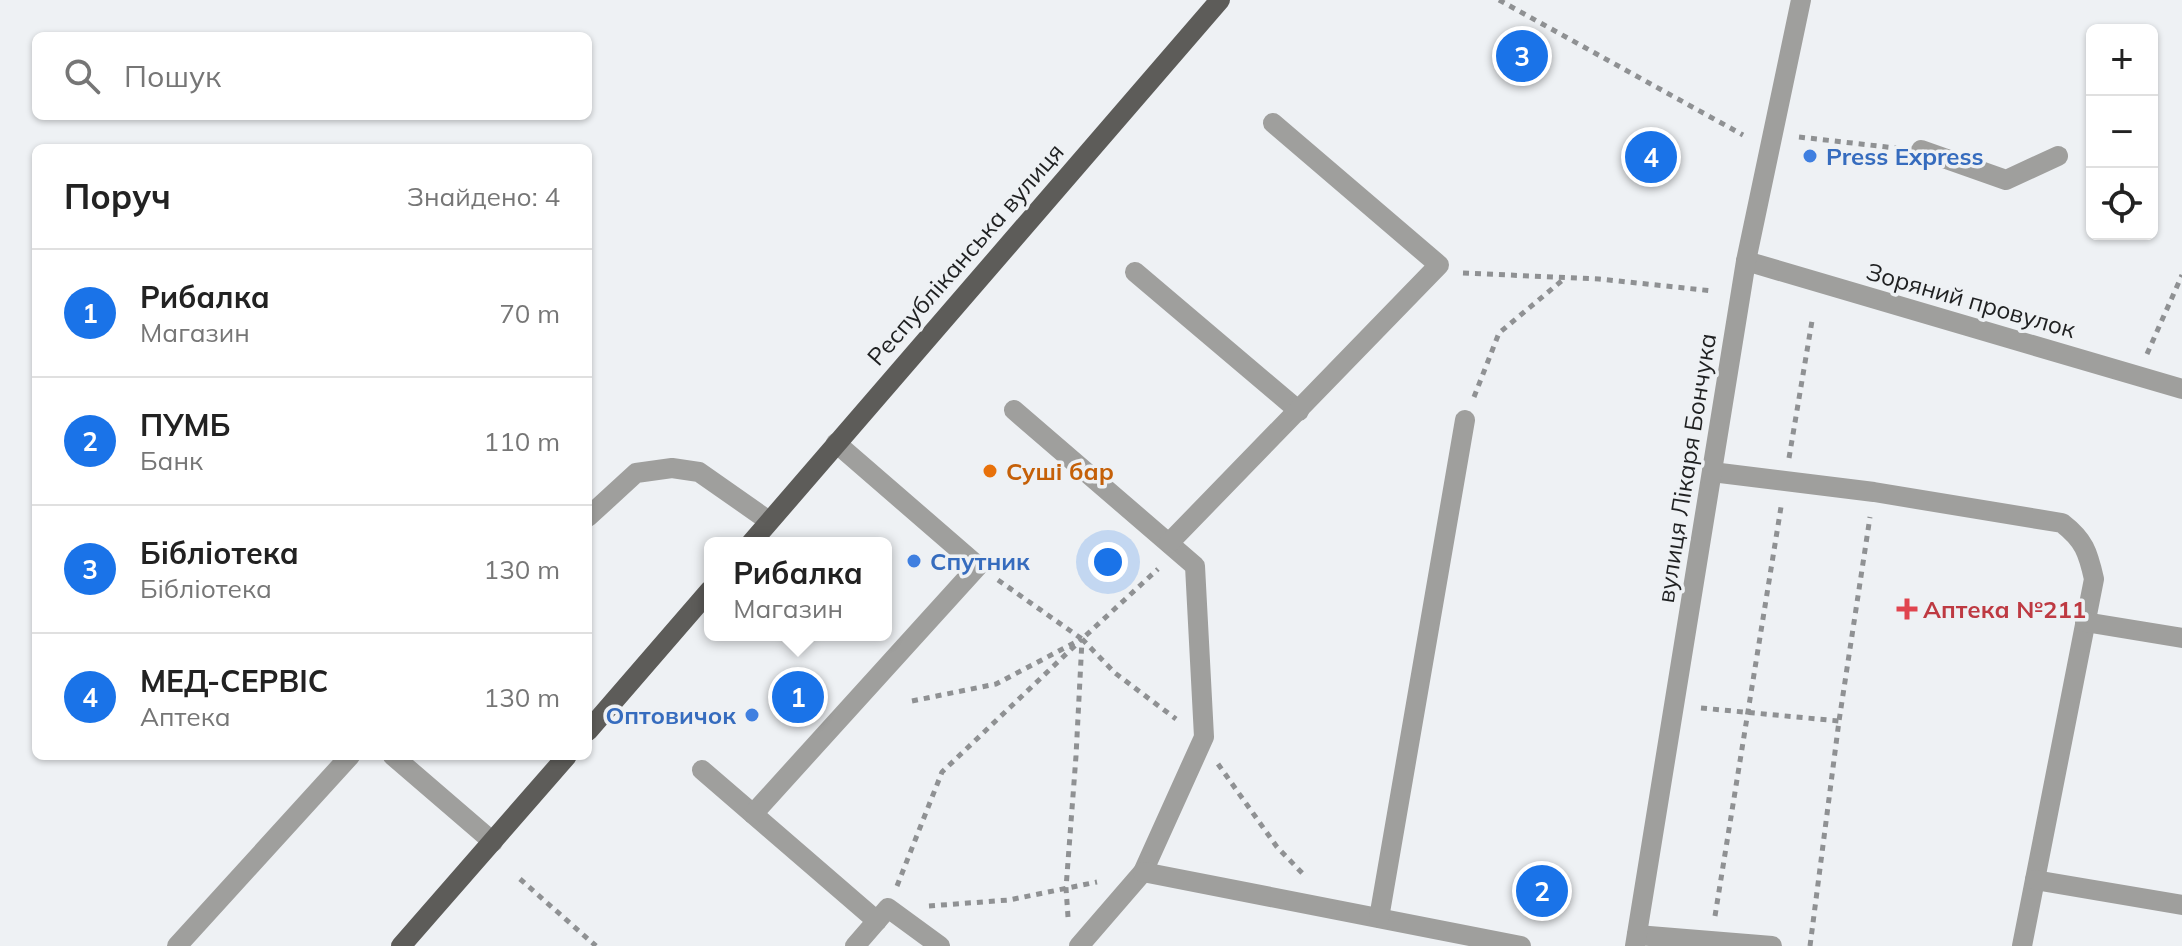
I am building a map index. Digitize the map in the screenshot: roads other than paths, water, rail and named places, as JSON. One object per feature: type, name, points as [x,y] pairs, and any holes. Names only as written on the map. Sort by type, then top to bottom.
[{"type":"main road","name":"Республіканська вулиця","points":[[756,537],[1220,0]]},
{"type":"main road","points":[[592,726],[704,597]]},
{"type":"main road","points":[[401,946],[564,760]]},
{"type":"street","name":"вулиця Лікаря Бончука","points":[[1636,941],[1746,261],[1801,0]]},
{"type":"street","points":[[1173,546],[1439,265],[1273,123]]},
{"type":"street","points":[[1921,150],[2006,180],[2058,156]]},
{"type":"street","name":"Зоряний провулок","points":[[1746,261],[2182,389]]},
{"type":"street","points":[[1135,272],[1299,411]]},
{"type":"street","points":[[1014,410],[1195,566],[1204,737],[1143,872],[1074,939]]},
{"type":"street","points":[[1379,918],[1465,420]]},
{"type":"street","points":[[753,814],[978,566],[836,443]]},
{"type":"street","points":[[592,513],[636,473],[672,468],[699,472],[769,521]]},
{"type":"street","points":[[1712,472],[1874,492],[2062,523],[2079,536],[2090,558],[2094,579],[2022,946]]},
{"type":"street","points":[[2085,622],[2182,638]]},
{"type":"street","points":[[177,946],[346,760]]},
{"type":"street","points":[[398,760],[493,842]]},
{"type":"street","points":[[702,770],[882,915],[940,946]]},
{"type":"street","points":[[1143,872],[1521,946]]},
{"type":"street","points":[[2035,880],[2182,905]]},
{"type":"street","points":[[855,946],[882,915]]},
{"type":"street","points":[[1636,941],[1711,941],[1772,946]]},
{"type":"place","name":"Бібліотека","points":[[1522,56]]},
{"type":"place","name":"Press Express","points":[[1810,156]]},
{"type":"place","name":"МЕД-СЕРВІС","points":[[1651,157]]},
{"type":"place","name":"Суші бар","points":[[990,471]]},
{"type":"place","name":"Спутник","points":[[914,561]]},
{"type":"place","name":"Аптека №211","points":[[1907,609]]},
{"type":"place","name":"Рибалка","points":[[798,697]]},
{"type":"place","name":"Оптовичок","points":[[752,715]]},
{"type":"place","name":"ПУМБ","points":[[1542,891]]}]
